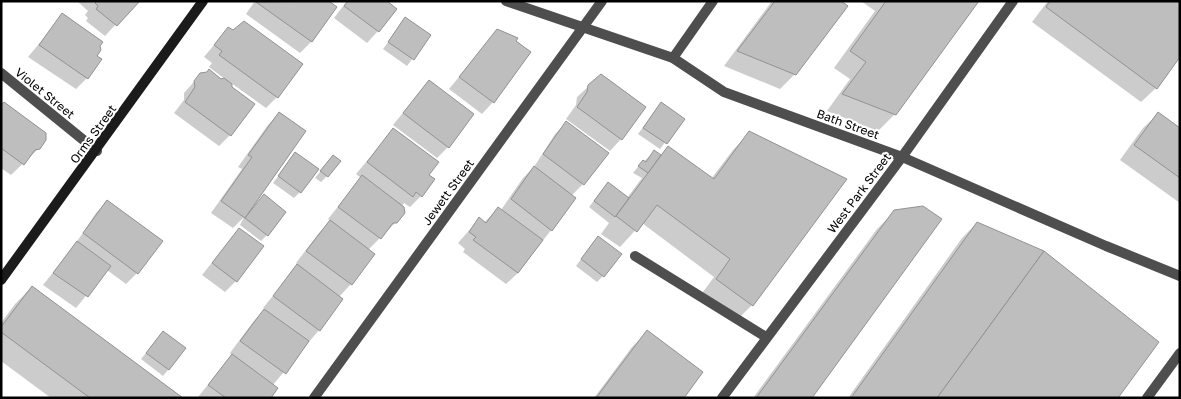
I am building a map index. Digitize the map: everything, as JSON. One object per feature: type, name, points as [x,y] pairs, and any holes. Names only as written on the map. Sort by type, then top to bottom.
[{"type":"main road","name":"Orms Street","points":[[1,280],[97,151],[203,1]]},
{"type":"street","name":"Bath Street","points":[[506,1],[672,58],[724,92],[902,157],[1106,246],[1180,276]]},
{"type":"street","name":"Jewett Street","points":[[314,398],[602,1]]},
{"type":"street","points":[[672,58],[713,1]]},
{"type":"street","name":"West Park Street","points":[[722,398],[902,157],[1013,1]]},
{"type":"street","name":"Violet Street","points":[[1,73],[97,151]]},
{"type":"street","points":[[635,256],[766,337]]},
{"type":"street","points":[[1147,398],[1180,352]]},
{"type":"building","points":[[97,1],[140,1],[117,26],[96,9],[98,6],[95,3]]},
{"type":"building","points":[[329,1],[337,7],[312,42],[256,2]]},
{"type":"building","points":[[348,1],[387,1],[397,9],[379,32],[344,6]]},
{"type":"building","points":[[775,1],[841,1],[848,6],[796,75],[737,51]]},
{"type":"building","points":[[886,1],[979,1],[896,115],[842,94],[866,62],[850,51]]},
{"type":"building","points":[[1050,1],[1180,1],[1180,57],[1157,89],[1046,7]]},
{"type":"building","points":[[62,13],[103,42],[97,56],[102,59],[88,79],[39,45]]},
{"type":"building","points":[[405,17],[431,35],[414,60],[388,42]]},
{"type":"building","points":[[244,21],[303,64],[278,98],[219,55],[222,51],[214,45],[228,27],[233,30]]},
{"type":"building","points":[[497,29],[518,38],[516,41],[531,52],[494,103],[459,77]]},
{"type":"building","points":[[209,69],[221,79],[224,78],[232,84],[232,87],[255,104],[231,136],[185,102],[195,87],[194,81],[200,73],[207,72]]},
{"type":"building","points":[[601,74],[646,107],[622,140],[577,107],[587,92],[588,85]]},
{"type":"building","points":[[429,80],[474,114],[449,148],[403,113]]},
{"type":"building","points":[[4,102],[46,133],[46,140],[40,149],[35,150],[24,165],[1,148],[1,105]]},
{"type":"building","points":[[661,102],[685,119],[667,144],[643,128]]},
{"type":"building","points":[[279,112],[306,131],[245,218],[221,201],[252,157],[248,155]]},
{"type":"building","points":[[1158,112],[1180,128],[1180,178],[1134,145]]},
{"type":"building","points":[[566,121],[609,153],[584,185],[543,154]]},
{"type":"building","points":[[393,128],[439,162],[429,175],[435,179],[422,197],[416,192],[413,197],[367,162]]},
{"type":"building","points":[[749,131],[847,179],[753,306],[716,279],[730,259],[657,205],[637,232],[616,216],[668,146],[714,179]]},
{"type":"building","points":[[654,150],[661,155],[648,173],[638,166],[643,160],[646,162]]},
{"type":"building","points":[[295,152],[319,169],[301,193],[278,176]]},
{"type":"building","points":[[333,155],[341,161],[328,177],[320,171]]},
{"type":"building","points":[[534,166],[576,198],[552,231],[511,199]]},
{"type":"building","points":[[362,175],[404,207],[405,213],[397,223],[393,223],[381,239],[338,207]]},
{"type":"building","points":[[608,182],[629,198],[615,217],[594,201]]},
{"type":"building","points":[[264,194],[286,212],[268,236],[245,218]]},
{"type":"building","points":[[107,200],[163,241],[138,274],[83,233]]},
{"type":"building","points":[[923,206],[942,219],[812,398],[756,398],[894,210]]},
{"type":"building","points":[[498,207],[543,240],[518,273],[473,240],[476,237],[469,232],[479,217],[486,223]]},
{"type":"building","points":[[330,220],[375,254],[352,285],[306,251]]},
{"type":"building","points":[[977,222],[1044,251],[937,398],[851,398]]},
{"type":"building","points":[[239,228],[264,246],[237,282],[212,263]]},
{"type":"building","points":[[598,236],[622,254],[604,277],[581,259]]},
{"type":"building","points":[[77,241],[111,266],[88,297],[53,273]]},
{"type":"building","points":[[1044,251],[1159,342],[1118,398],[937,398]]},
{"type":"building","points":[[297,264],[343,299],[320,331],[273,296]]},
{"type":"building","points":[[32,286],[183,398],[90,398],[1,332],[1,327]]},
{"type":"building","points":[[264,309],[309,341],[286,374],[240,341]]},
{"type":"building","points":[[647,330],[703,372],[684,398],[596,398]]},
{"type":"building","points":[[163,331],[186,348],[169,370],[146,353]]},
{"type":"building","points":[[232,354],[278,388],[271,398],[226,398],[208,385]]}]
